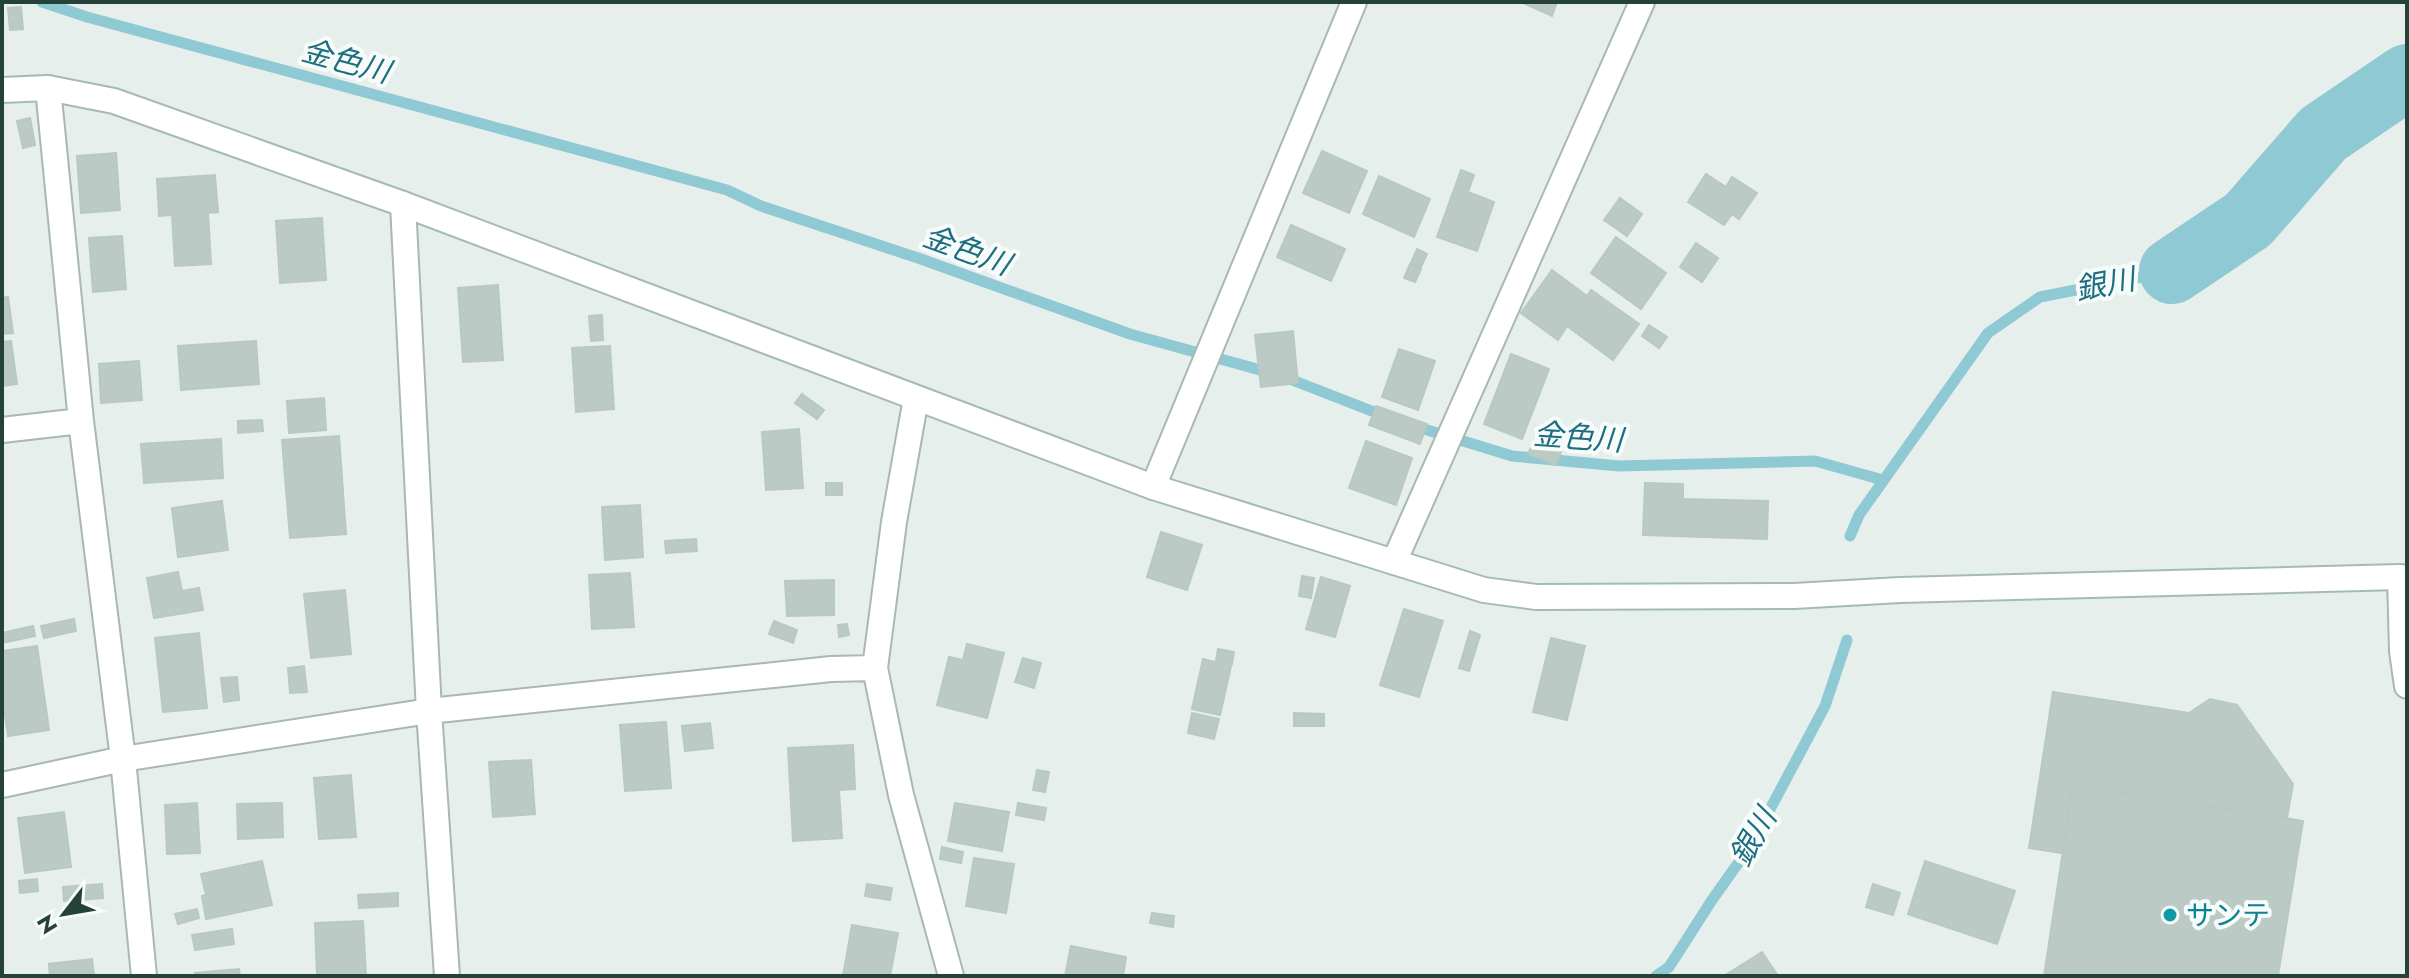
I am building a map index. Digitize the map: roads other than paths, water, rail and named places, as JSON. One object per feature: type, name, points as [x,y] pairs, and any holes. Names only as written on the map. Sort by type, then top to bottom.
[{"type":"street","points":[[1153,487],[1354,2]]},
{"type":"street","points":[[1394,562],[1642,2]]},
{"type":"street","points":[[2,90],[48,88],[114,101],[403,204],[1153,487],[1484,590],[1536,597],[1794,596],[1900,590],[2400,577],[2402,651],[2407,686]]},
{"type":"street","points":[[48,88],[81,421],[123,759],[144,976]]},
{"type":"street","points":[[403,204],[429,711],[447,976]]},
{"type":"street","points":[[916,398],[894,522],[875,668],[901,795],[951,976]]},
{"type":"street","points":[[2,430],[81,421]]},
{"type":"street","points":[[2,785],[123,759],[429,711],[831,669],[875,668]]},
{"type":"waterway","name":"金色川","points":[[42,2],[87,17],[727,190],[761,206],[1130,334],[1282,376],[1387,417]]},
{"type":"waterway","name":"銀川","points":[[2172,271],[2248,220],[2323,134],[2407,77]]},
{"type":"waterway","name":"銀川","points":[[1850,536],[1859,515],[1988,333],[2040,297],[2172,271]]},
{"type":"waterway","name":"金色川","points":[[1411,425],[1512,456],[1619,466],[1815,461],[1883,480]]},
{"type":"waterway","name":"銀川","points":[[1656,976],[1669,967],[1751,845],[1825,706],[1847,640]]},
{"type":"place","name":"サンテ","points":[[2170,915]]}]
